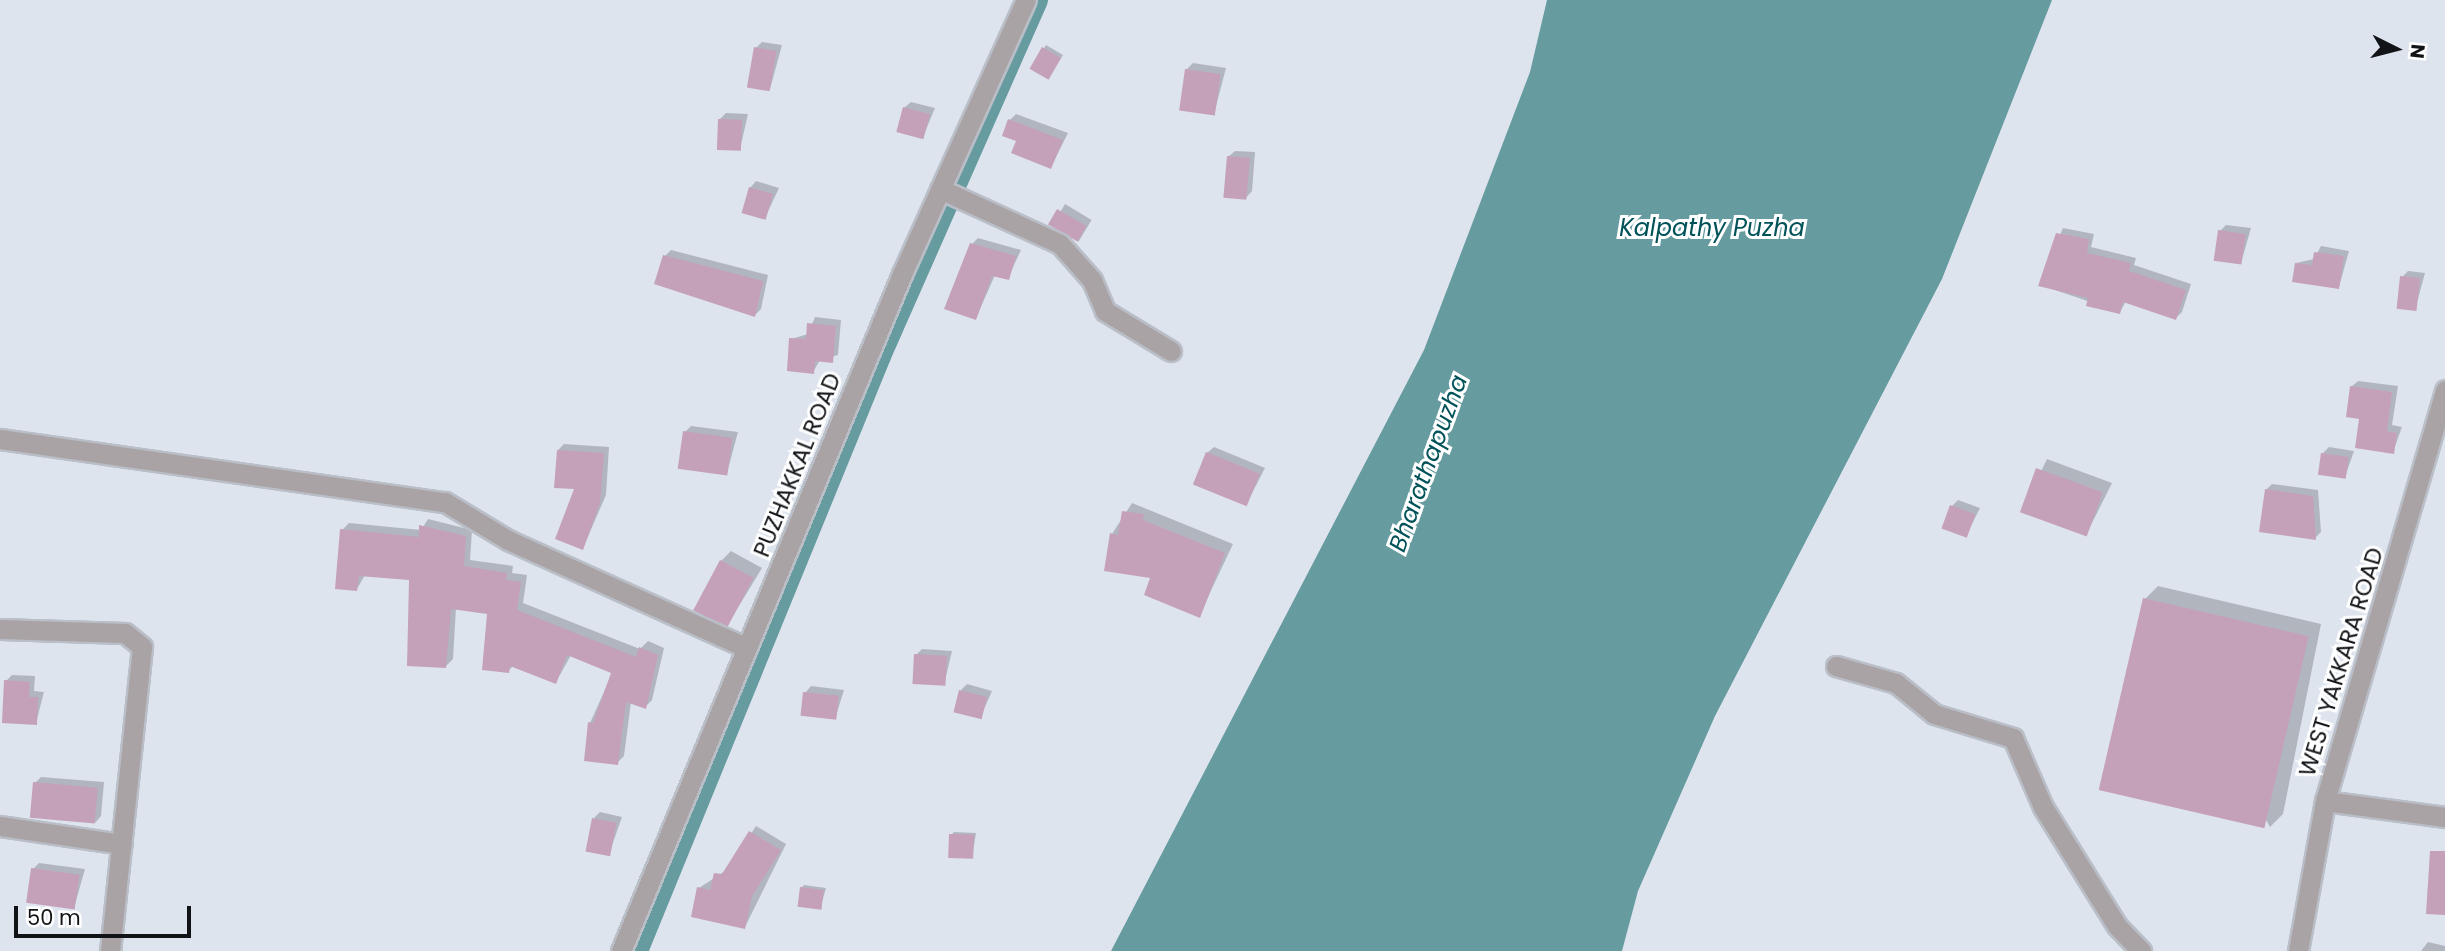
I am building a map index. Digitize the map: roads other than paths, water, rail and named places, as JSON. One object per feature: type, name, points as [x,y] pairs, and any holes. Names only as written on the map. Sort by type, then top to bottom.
[{"type":"street","name":"PUZHAKKAL ROAD","points":[[621,951],[940,189],[1026,0]]},
{"type":"street","points":[[940,189],[1060,243],[1091,280],[1105,311],[1171,351]]},
{"type":"street","name":"WEST YAKKARA ROAD","points":[[2298,951],[2325,801],[2445,390]]},
{"type":"street","points":[[0,439],[445,502],[508,540],[747,648]]},
{"type":"street","points":[[0,629],[125,633],[142,647],[110,951]]},
{"type":"street","points":[[1836,666],[1896,683],[1934,713],[2013,738],[2043,807],[2117,926],[2141,951]]},
{"type":"street","points":[[2325,801],[2445,817]]},
{"type":"street","points":[[0,826],[122,844]]},
{"type":"water","name":"Kalpathy Puzha","points":[[1547,0],[2052,0],[1942,279],[1715,716],[1638,891],[1622,951],[1111,951],[1424,350],[1530,72]]},
{"type":"waterway","points":[[636,951],[879,356],[1036,0]]},
{"type":"water label","name":"Bharathapuzha","points":[[1428,463]]}]
